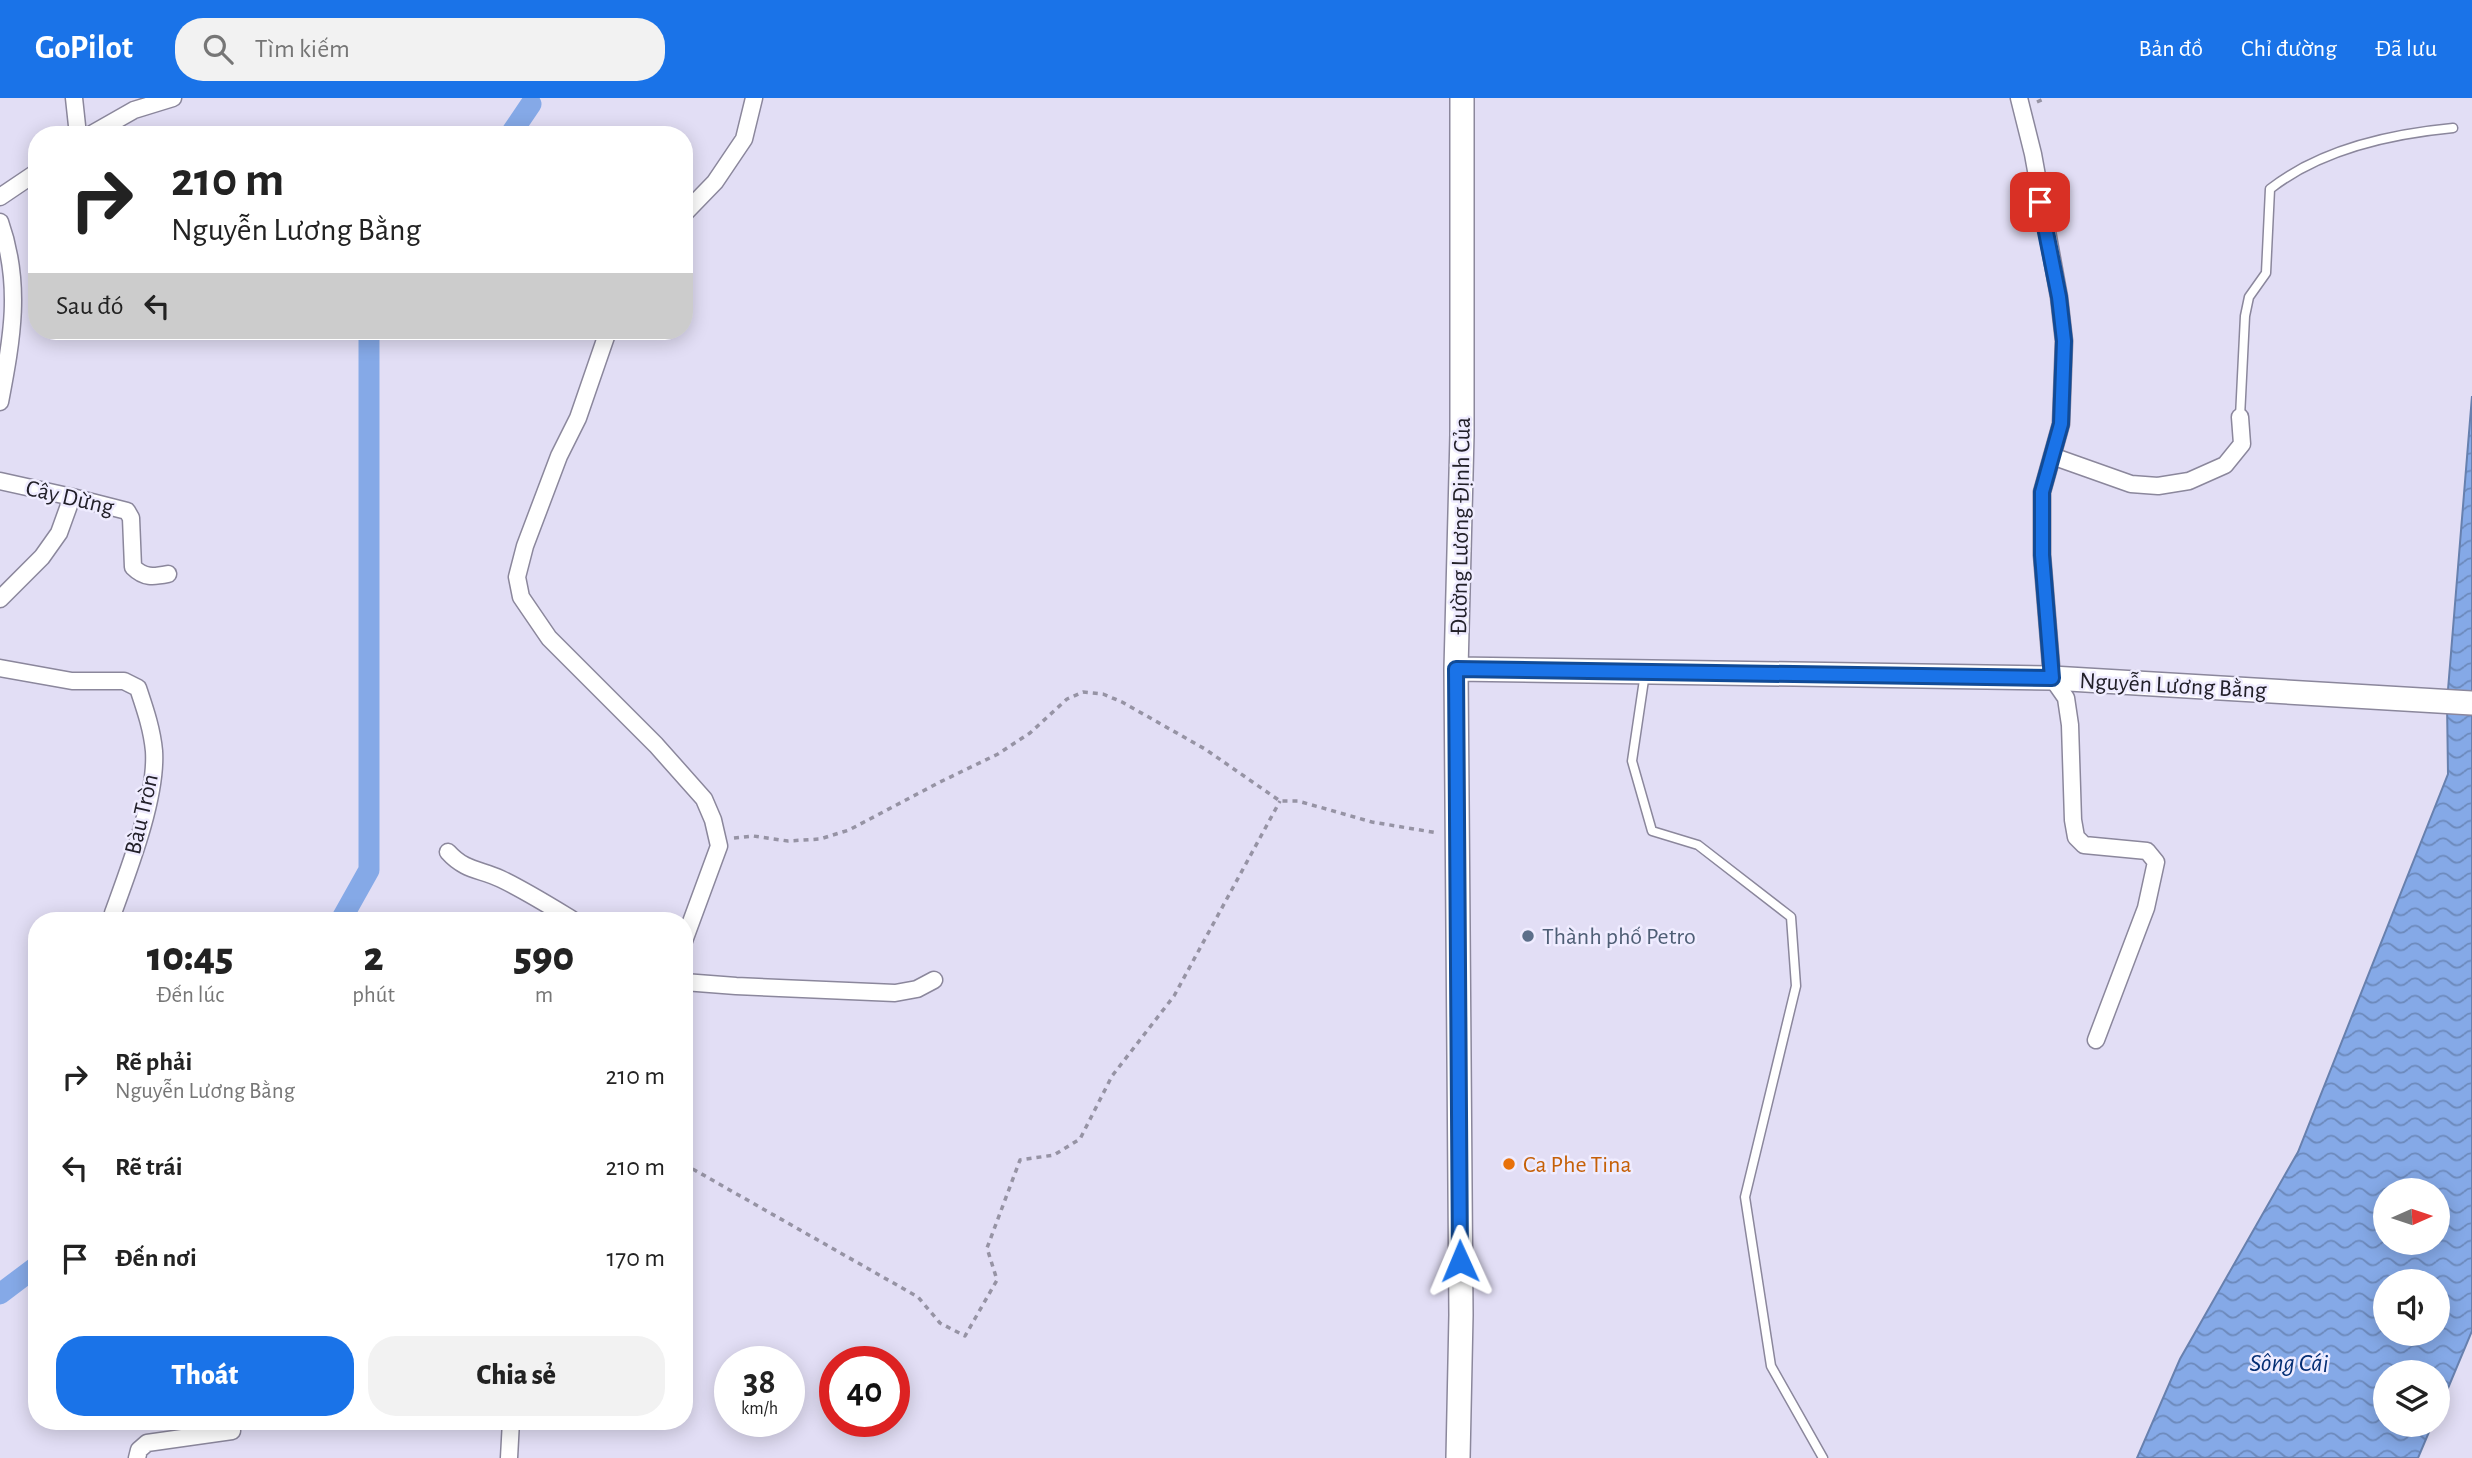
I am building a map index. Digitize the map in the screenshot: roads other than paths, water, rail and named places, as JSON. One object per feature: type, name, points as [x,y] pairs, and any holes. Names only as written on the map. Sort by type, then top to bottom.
[{"type":"street","points":[[74,98],[77,126]]},
{"type":"street","points":[[106,126],[134,110],[173,98]]},
{"type":"street","points":[[693,205],[715,182],[744,139],[754,98]]},
{"type":"street","name":"Đường Lương Định Của","points":[[1458,1458],[1461,1302],[1456,669],[1462,435],[1462,98]]},
{"type":"street","points":[[2020,98],[2033,153],[2059,297],[2064,341],[2061,424],[2042,492],[2042,555],[2052,678],[2066,698],[2070,725],[2073,820],[2076,836],[2084,845],[2147,851],[2156,862],[2146,908],[2096,1040]]},
{"type":"street","points":[[0,197],[28,179]]},
{"type":"street","points":[[0,222],[9,249],[13,274],[7,298],[12,329],[0,402]]},
{"type":"street","points":[[605,340],[578,418],[559,456],[525,545],[517,577],[521,597],[549,638],[656,745],[704,799],[713,820],[719,846],[693,917]]},
{"type":"street","points":[[2052,456],[2131,484],[2158,486],[2189,481],[2225,465],[2242,444],[2239,417]]},
{"type":"street","name":"Cây Dừng","points":[[0,481],[127,511],[131,518],[133,567],[142,576],[168,574]]},
{"type":"street","points":[[0,599],[43,557],[59,533],[72,496]]},
{"type":"street","name":"Bàu Tròn","points":[[0,668],[72,681],[124,681],[138,688],[150,723],[154,752],[152,789],[113,912]]},
{"type":"street","name":"Nguyễn Lương Bằng","points":[[1456,669],[2052,678],[2472,703]]},
{"type":"street","points":[[448,852],[455,861],[498,878],[559,912]]},
{"type":"street","points":[[693,983],[895,993],[917,989],[934,979]]},
{"type":"street","points":[[509,1458],[511,1430]]},
{"type":"street","points":[[137,1458],[139,1450],[147,1443],[232,1431]]},
{"type":"lane","points":[[2239,417],[2245,316],[2249,297],[2266,273],[2270,189],[2290,174],[2373,140],[2453,128]]},
{"type":"lane","points":[[1645,672],[1632,761],[1652,831],[1698,845],[1791,917],[1796,986],[1745,1197],[1771,1366],[1823,1458]]},
{"type":"water","name":"Sông Cái","points":[[2472,396],[2472,1331],[2450,1383],[2450,1360],[2373,1360],[2373,1437],[2427,1437],[2418,1458],[2137,1458],[2180,1359],[2298,1152],[2448,774],[2447,702]]},
{"type":"waterway","points":[[516,126],[531,104]]},
{"type":"waterway","points":[[345,912],[369,870],[369,340]]},
{"type":"waterway","points":[[0,1294],[28,1273]]},
{"type":"place","name":"Thành phố Petro","points":[[1528,936]]},
{"type":"place","name":"Ca Phe Tina","points":[[1509,1164]]}]
